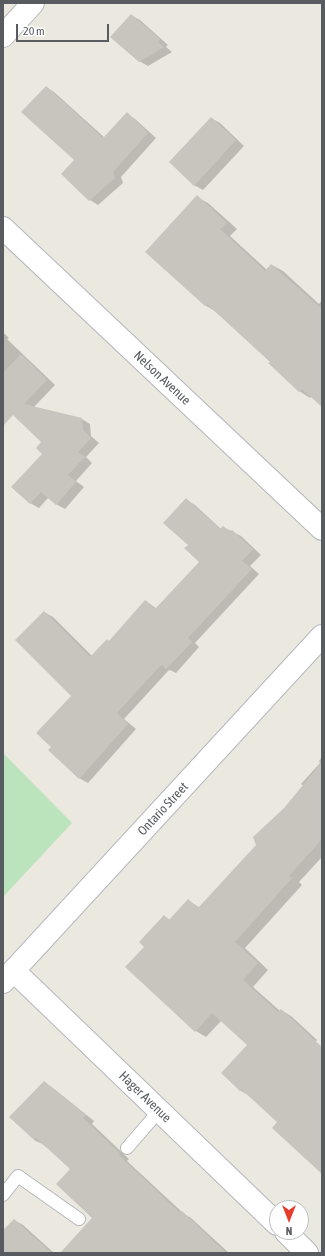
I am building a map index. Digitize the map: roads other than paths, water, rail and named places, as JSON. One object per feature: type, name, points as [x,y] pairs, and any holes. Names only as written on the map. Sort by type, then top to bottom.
[{"type":"street","points":[[3,36],[33,3]]},
{"type":"street","name":"Nelson Avenue","points":[[3,228],[322,529]]},
{"type":"street","name":"Ontario Street","points":[[8,977],[322,636]]},
{"type":"street","name":"Hager Avenue","points":[[8,977],[159,1111],[269,1216]]},
{"type":"street","points":[[294,1240],[307,1253]]},
{"type":"lane","points":[[127,1148],[159,1111]]},
{"type":"lane","points":[[3,1195],[18,1176],[79,1219]]}]
